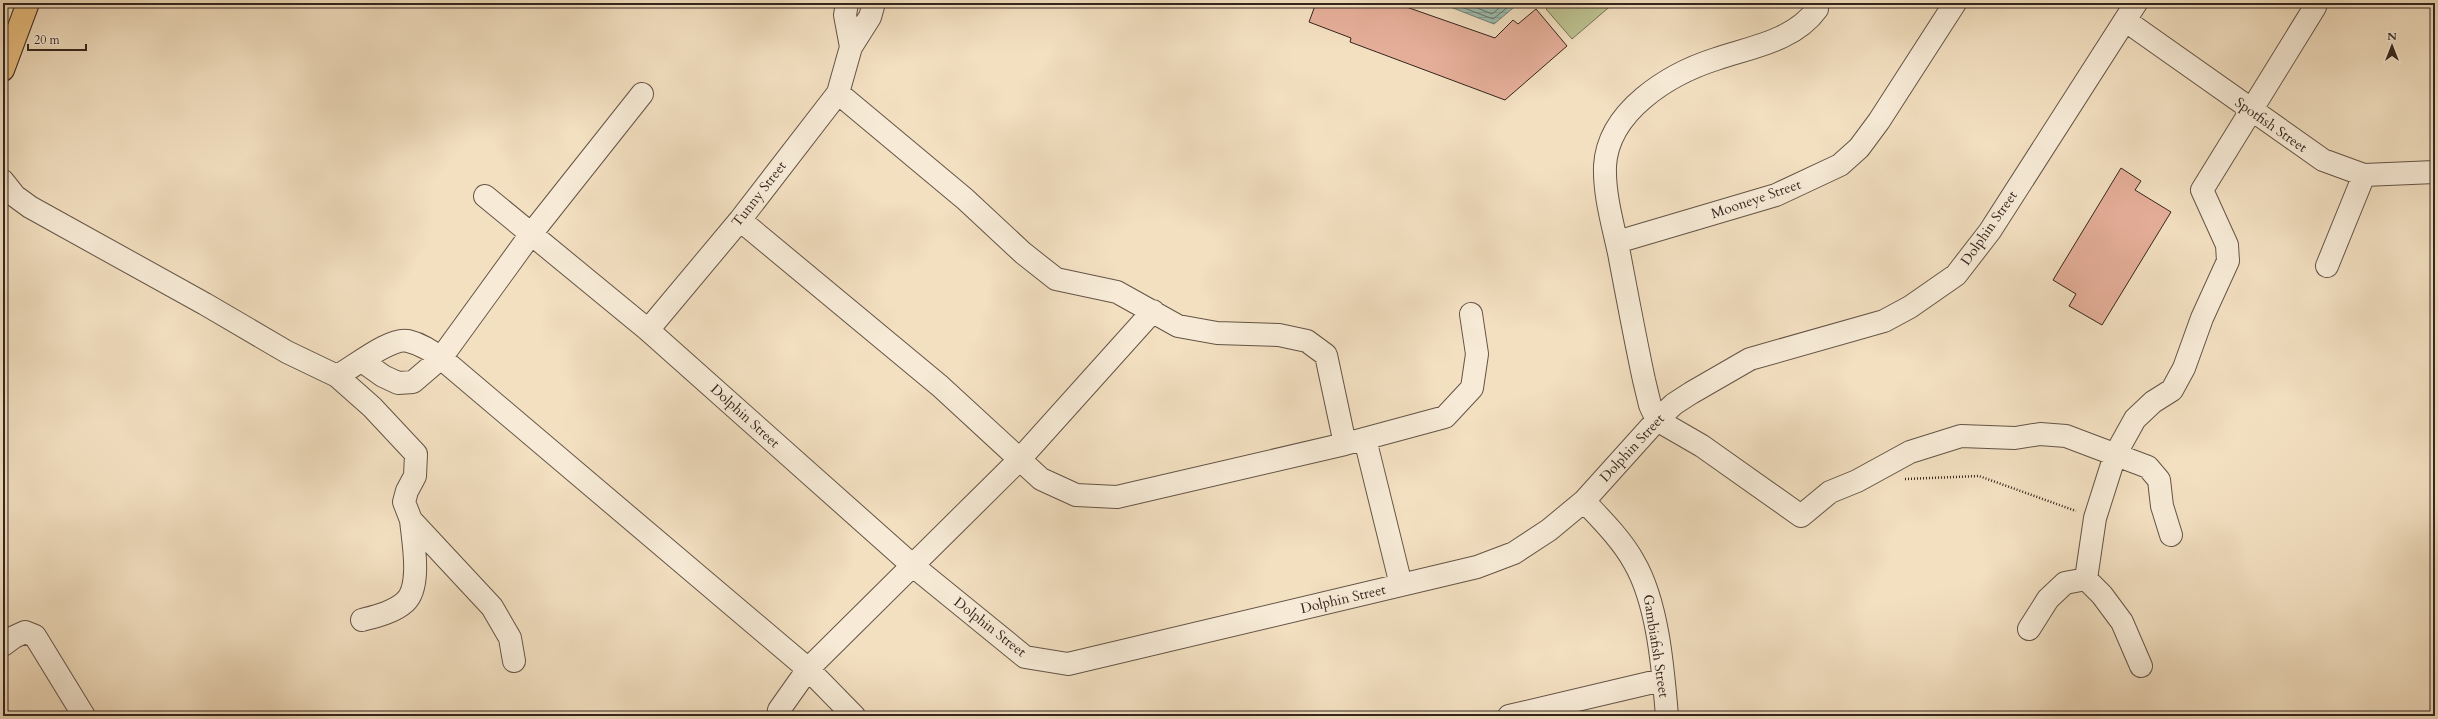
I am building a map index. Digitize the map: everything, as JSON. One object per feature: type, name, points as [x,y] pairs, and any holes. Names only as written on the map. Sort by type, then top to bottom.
[{"type":"main road","points":[[3,70],[28,3]]},
{"type":"street","name":"Tunny Street","points":[[847,3],[845,15],[851,47]]},
{"type":"street","name":"Tunny Street","points":[[648,330],[740,220],[838,93],[851,47],[870,17],[874,3]]},
{"type":"street","name":"Mooneye Street","points":[[1616,242],[1776,195],[1840,165],[1859,148],[1879,121],[1955,3]]},
{"type":"street","points":[[2086,579],[2095,518],[2114,455],[2135,419],[2154,402],[2172,390],[2184,368],[2202,318],[2228,261],[2227,245],[2202,190],[2315,7]]},
{"type":"street","points":[[1817,9],[1809,21],[1781,37],[1702,63],[1661,85],[1629,113],[1613,137],[1606,166],[1616,242],[1644,380],[1650,405],[1657,420],[1702,446],[1801,516],[1830,492],[1857,481],[1910,452],[1961,436],[2015,438],[2040,434],[2066,436],[2148,467],[2159,480],[2162,506],[2172,535]]},
{"type":"street","name":"Spotfish Street","points":[[2131,12],[2251,111],[2323,160],[2338,168],[2364,175],[2435,172]]},
{"type":"street","name":"Dolphin Street","points":[[485,196],[648,330],[912,565],[1025,657],[1068,664],[1477,567],[1514,553],[1550,530],[1584,501],[1657,420],[1674,404],[1730,368],[1773,351],[1831,337],[1884,321],[1916,303],[1956,275],[1990,231],[2131,12]]},
{"type":"street","points":[[838,93],[965,199],[1023,253],[1056,279],[1117,292],[1178,326],[1217,333],[1279,335],[1307,341],[1326,355],[1401,585]]},
{"type":"street","points":[[362,361],[383,376],[398,383],[413,382],[442,358],[531,234],[642,94]]},
{"type":"street","points":[[2327,266],[2364,175]]},
{"type":"street","points":[[3,181],[15,196],[30,207],[185,292],[287,352],[337,376],[372,406],[416,454],[415,476],[407,491],[404,502],[411,520],[414,588],[406,602],[383,615],[362,620]]},
{"type":"street","points":[[740,220],[940,386],[1041,479],[1076,495],[1117,497],[1355,442],[1445,417],[1472,388],[1477,354],[1471,314]]},
{"type":"street","points":[[778,716],[779,710],[808,670],[1020,459],[1153,311]]},
{"type":"street","points":[[337,376],[390,343],[407,340],[427,348],[442,358],[808,670],[854,716]]},
{"type":"street","name":"Gambiafish Street","points":[[1584,501],[1634,560],[1644,581],[1651,601],[1666,716]]},
{"type":"street","points":[[411,520],[492,606],[510,638],[514,660]]},
{"type":"street","points":[[2029,629],[2048,598],[2065,583],[2086,579]]},
{"type":"street","points":[[2086,579],[2102,595],[2122,622],[2141,666]]},
{"type":"street","points":[[3,645],[14,637],[25,632],[35,636],[84,716]]},
{"type":"street","points":[[1509,716],[1662,680]]},
{"type":"path","points":[[1902,480],[1979,476],[2095,518]]},
{"type":"green space","points":[[1553,3],[1614,3],[1572,39],[1546,9]]},
{"type":"water","points":[[1440,3],[1519,3],[1494,24]]},
{"type":"building","points":[[1316,3],[1395,3],[1495,38],[1513,20],[1518,24],[1536,9],[1567,46],[1505,100],[1350,42],[1351,38],[1309,22]]},
{"type":"building","points":[[2121,168],[2141,181],[2135,190],[2171,212],[2102,325],[2069,306],[2076,294],[2053,280]]}]
